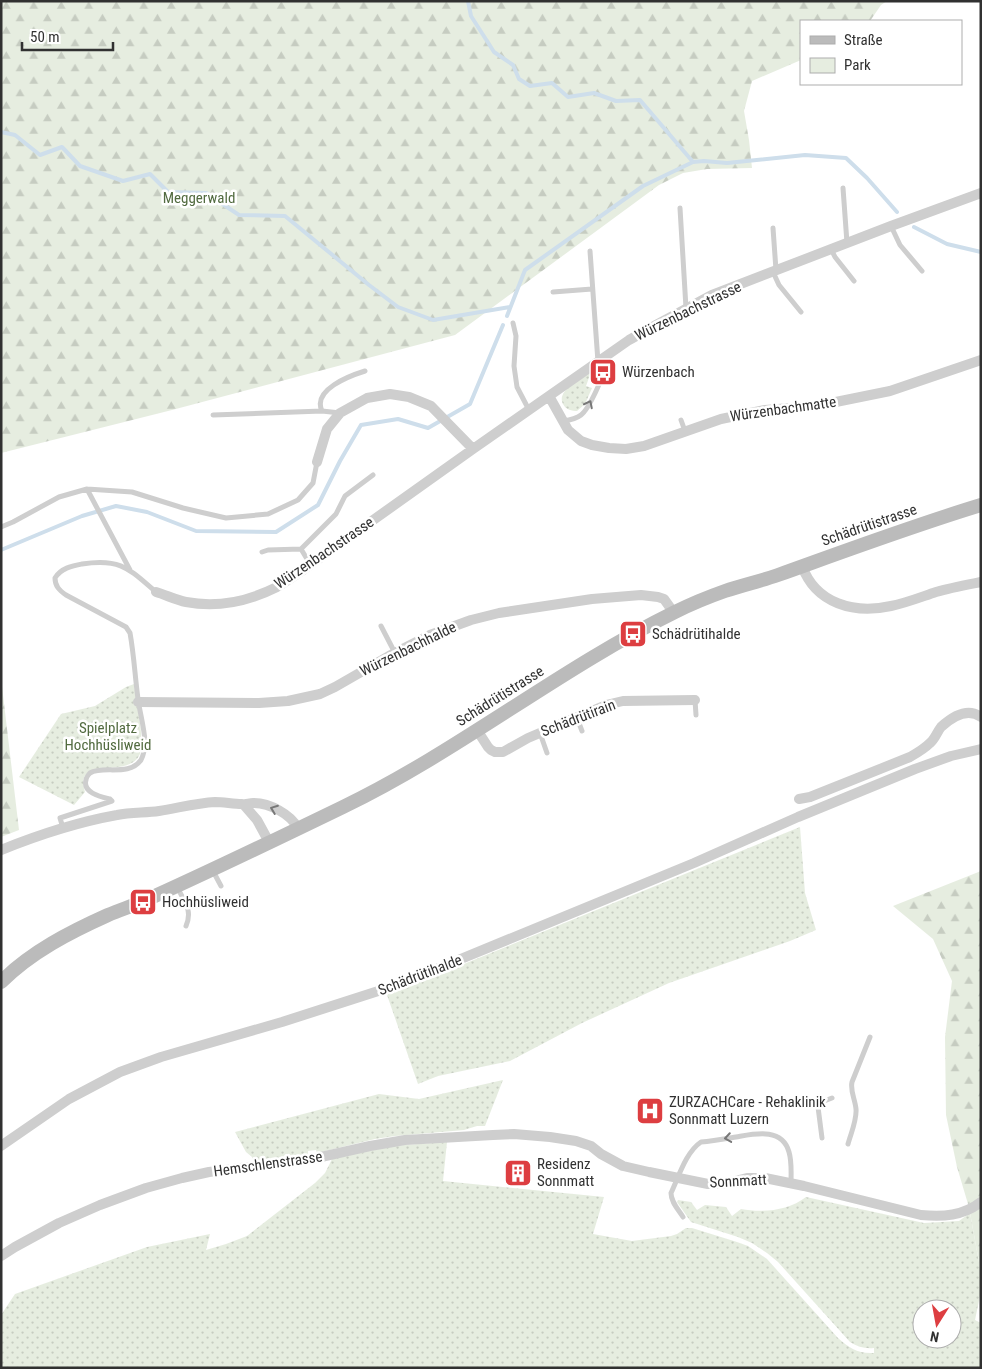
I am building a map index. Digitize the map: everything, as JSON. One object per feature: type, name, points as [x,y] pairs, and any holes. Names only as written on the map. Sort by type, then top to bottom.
[{"type":"main road","name":"Schädrütistrasse","points":[[1,982],[24,962],[60,939],[269,842],[399,778],[610,647],[700,600],[769,578],[918,524],[981,505]]},
{"type":"street","name":"Würzenbachstrasse","points":[[156,592],[185,602],[209,604],[232,602],[252,597],[277,587],[311,565],[473,448],[630,340],[712,295],[981,193]]},
{"type":"street","name":"Würzenbachmatte","points":[[549,396],[568,430],[581,441],[592,445],[626,449],[644,446],[721,419],[765,410],[816,406],[890,390],[981,360]]},
{"type":"street","points":[[316,462],[327,429],[340,413],[366,398],[390,394],[409,397],[431,406],[473,448]]},
{"type":"street","points":[[802,566],[808,580],[822,595],[836,603],[859,608],[891,606],[981,582]]},
{"type":"street","name":"Würzenbachhalde","points":[[138,702],[259,703],[288,701],[320,694],[430,635],[471,620],[499,613],[570,602],[650,596],[664,600],[674,613]]},
{"type":"street","name":"Schädrütirain","points":[[477,730],[488,747],[498,752],[507,750],[528,738],[606,705],[623,701],[695,700]]},
{"type":"street","points":[[799,799],[810,797],[910,757],[932,742],[940,728],[956,715],[970,713],[981,717]]},
{"type":"street","name":"Schädrütihalde","points":[[1,1146],[69,1099],[120,1072],[161,1057],[282,1022],[400,984],[669,874],[798,817],[915,769],[951,756],[981,749]]},
{"type":"street","points":[[1,850],[64,828],[118,815],[214,802],[244,805],[253,803],[278,810],[294,820],[298,828]]},
{"type":"street","points":[[244,805],[257,820],[269,842]]},
{"type":"street","name":"Hemschlenstrasse","points":[[1,1256],[59,1223],[100,1204],[146,1188],[209,1172],[312,1159],[405,1140],[514,1134],[550,1137]]},
{"type":"street","name":"Sonnmatt","points":[[550,1137],[576,1141],[591,1146],[607,1158],[623,1166],[708,1184],[723,1184],[746,1178],[758,1178],[791,1183],[922,1215],[938,1216],[959,1213],[973,1208],[981,1202]]},
{"type":"lane","points":[[843,188],[847,243]]},
{"type":"lane","points":[[680,208],[686,309]]},
{"type":"lane","points":[[891,226],[900,245],[922,271]]},
{"type":"lane","points":[[773,228],[775,271],[779,285],[801,312]]},
{"type":"lane","points":[[831,249],[834,257],[854,281]]},
{"type":"lane","points":[[562,420],[577,418],[589,407],[604,369],[601,360],[592,288],[590,252]]},
{"type":"lane","points":[[552,292],[592,288]]},
{"type":"lane","points":[[513,323],[516,336],[514,366],[517,387],[529,410]]},
{"type":"lane","points":[[322,411],[319,404],[324,393],[341,381],[365,371]]},
{"type":"lane","points":[[213,416],[322,411],[340,413]]},
{"type":"lane","points":[[680,420],[685,432]]},
{"type":"lane","points":[[1,527],[58,497],[87,489],[132,492],[183,508],[226,518],[268,514],[298,500],[313,482],[316,462]]},
{"type":"lane","points":[[262,552],[268,550],[301,549],[336,514],[346,496],[373,476]]},
{"type":"lane","points":[[87,489],[130,570]]},
{"type":"lane","points":[[301,549],[311,565]]},
{"type":"lane","points":[[64,828],[60,818],[112,801],[90,791],[85,783],[86,778],[98,771],[125,769],[134,766],[141,759],[145,742],[130,633],[126,627],[59,590],[55,584],[55,578],[62,570],[77,565],[108,562],[130,570],[156,592]]},
{"type":"lane","points":[[381,626],[395,653]]},
{"type":"lane","points":[[695,700],[696,714]]},
{"type":"lane","points":[[576,718],[582,731]]},
{"type":"lane","points":[[540,733],[547,753]]},
{"type":"lane","points":[[212,869],[221,886]]},
{"type":"lane","points":[[176,886],[189,913],[186,926]]},
{"type":"lane","points":[[848,1144],[856,1116],[856,1107],[851,1088],[852,1082],[870,1037]]},
{"type":"lane","points":[[822,1138],[818,1107],[819,1103],[832,1098]]},
{"type":"lane","points":[[683,1217],[671,1198],[671,1192],[690,1153],[701,1142],[758,1133],[778,1137],[784,1142],[789,1151],[791,1183]]},
{"type":"green space","name":"Meggerwald","points":[[1,1],[887,1],[881,5],[871,20],[800,20],[800,60],[752,81],[744,111],[752,168],[707,169],[683,173],[659,185],[455,335],[1,453]]},
{"type":"green space","points":[[597,368],[599,370],[597,377],[590,375],[586,386],[592,388],[585,404],[577,411],[566,408],[562,399],[564,393],[573,383]]},
{"type":"green space","points":[[1,678],[19,830],[1,837]]},
{"type":"green space","name":"Spielplatz Hochhüsliweid","points":[[134,684],[140,721],[141,750],[139,756],[132,763],[93,770],[87,774],[83,781],[85,792],[74,805],[19,777],[61,714],[95,706]]},
{"type":"green space","points":[[800,827],[805,893],[816,930],[790,941],[669,983],[582,1023],[510,1061],[438,1076],[418,1084],[387,995],[389,992],[432,977]]},
{"type":"green space","points":[[981,871],[981,1198],[968,1204],[957,1167],[946,1115],[945,1037],[952,981],[933,939],[893,906]]},
{"type":"green space","points":[[503,1080],[485,1126],[464,1130],[395,1136],[317,1153],[316,1150],[308,1151],[308,1154],[258,1160],[253,1160],[246,1152],[235,1132],[379,1094],[419,1099]]},
{"type":"green space","points":[[447,1142],[443,1181],[604,1197],[593,1234],[632,1241],[671,1236],[686,1228],[692,1228],[737,1242],[748,1246],[767,1259],[838,1338],[858,1351],[874,1353],[874,1348],[862,1347],[850,1342],[778,1262],[767,1253],[752,1243],[738,1237],[691,1222],[677,1202],[678,1200],[691,1202],[697,1210],[705,1205],[726,1207],[732,1216],[741,1209],[766,1211],[783,1208],[806,1197],[924,1223],[959,1221],[970,1213],[981,1273],[981,1291],[975,1320],[981,1323],[981,1368],[1,1368],[1,1315],[15,1294],[147,1247],[210,1234],[206,1250],[247,1236],[315,1183],[325,1173],[332,1159],[391,1146]]},
{"type":"green space","points":[[981,1206],[981,1273],[970,1213]]},
{"type":"waterway","points":[[468,1],[471,16],[494,52],[513,65],[519,79],[530,86],[552,83],[568,97],[594,93],[616,101],[640,100],[693,162]]},
{"type":"waterway","points":[[1,132],[15,135],[40,155],[62,147],[80,166],[123,181],[150,174],[168,192],[206,193],[239,215],[285,216],[398,307],[433,320],[510,307]]},
{"type":"waterway","points":[[507,316],[525,270],[643,186],[693,162],[727,163],[805,155],[846,158],[867,178],[897,212]]},
{"type":"waterway","points":[[914,227],[947,244],[981,252]]},
{"type":"waterway","points":[[1,550],[82,516],[116,506],[147,512],[196,531],[276,532],[318,505],[361,425],[398,419],[428,428],[470,404],[503,325]]},
{"type":"place","name":"Würzenbach","points":[[603,372]]},
{"type":"place","name":"Schädrütihalde","points":[[633,634]]},
{"type":"place","name":"Hochhüsliweid","points":[[143,902]]},
{"type":"place","name":"ZURZACHCare - Rehaklinik Sonnmatt Luzern","points":[[650,1111]]},
{"type":"place","name":"Residenz Sonnmatt","points":[[518,1173]]}]
